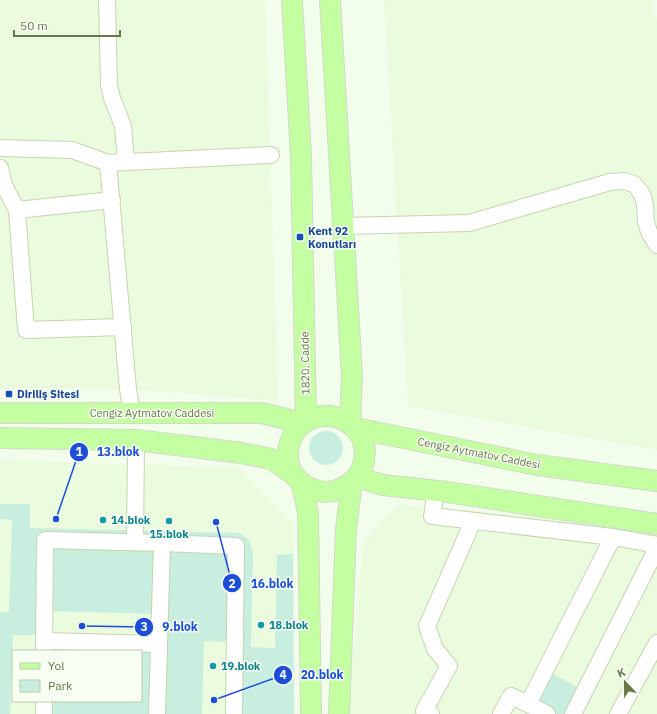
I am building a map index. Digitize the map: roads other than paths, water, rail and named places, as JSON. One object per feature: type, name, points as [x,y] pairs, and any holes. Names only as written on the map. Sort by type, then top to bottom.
[{"type":"main road","name":"1820. Cadde","points":[[292,0],[301,156],[304,422]]},
{"type":"main road","points":[[0,438],[136,440],[261,456],[271,459],[310,489],[321,492],[332,492],[343,489],[355,480],[360,473],[364,462],[365,450],[362,438],[352,425],[352,376],[342,226],[330,0]]},
{"type":"main road","name":"Cengiz Aytmatov Caddesi","points":[[0,413],[262,413],[304,422],[319,416],[332,415],[345,420],[352,425],[537,465],[657,481]]},
{"type":"main road","points":[[304,422],[297,428],[290,438],[287,450],[288,463],[297,479],[308,513],[311,714]]},
{"type":"main road","points":[[355,480],[657,524]]},
{"type":"main road","points":[[340,714],[346,529],[355,480]]},
{"type":"street","points":[[107,0],[109,85],[112,98],[123,126],[126,162]]},
{"type":"street","points":[[0,148],[72,150],[108,163],[271,156]]},
{"type":"street","points":[[108,163],[128,389],[132,413]]},
{"type":"street","points":[[0,168],[4,185],[17,210],[26,330],[123,327]]},
{"type":"street","points":[[342,226],[468,223],[610,182],[624,181],[634,184],[642,194],[645,204],[646,222],[649,232],[657,245]]},
{"type":"street","points":[[17,210],[112,200]]},
{"type":"street","points":[[135,542],[136,440]]},
{"type":"street","points":[[436,491],[432,516],[613,537],[657,546],[573,714]]},
{"type":"street","points":[[431,714],[424,711],[449,666],[435,649],[427,626],[473,521]]},
{"type":"street","points":[[528,704],[613,537]]},
{"type":"street","points":[[159,644],[44,646],[45,540],[236,546],[234,714]]},
{"type":"street","points":[[157,714],[162,543]]},
{"type":"street","points":[[618,714],[657,643]]},
{"type":"street","points":[[501,714],[511,696],[547,714]]},
{"type":"street","points":[[44,702],[44,714]]},
{"type":"place","name":"Kent 92 Konutları","points":[[300,237]]},
{"type":"place","name":"Diriliş Sitesi","points":[[9,394]]},
{"type":"place","name":"13.blok","points":[[56,519]]},
{"type":"place","name":"14.blok","points":[[103,520]]},
{"type":"place","name":"15.blok","points":[[169,521]]},
{"type":"place","name":"16.blok","points":[[216,522]]},
{"type":"place","name":"18.blok","points":[[261,625]]},
{"type":"place","name":"9.blok","points":[[82,626]]},
{"type":"place","name":"19.blok","points":[[213,666]]},
{"type":"place","name":"20.blok","points":[[214,700]]}]
